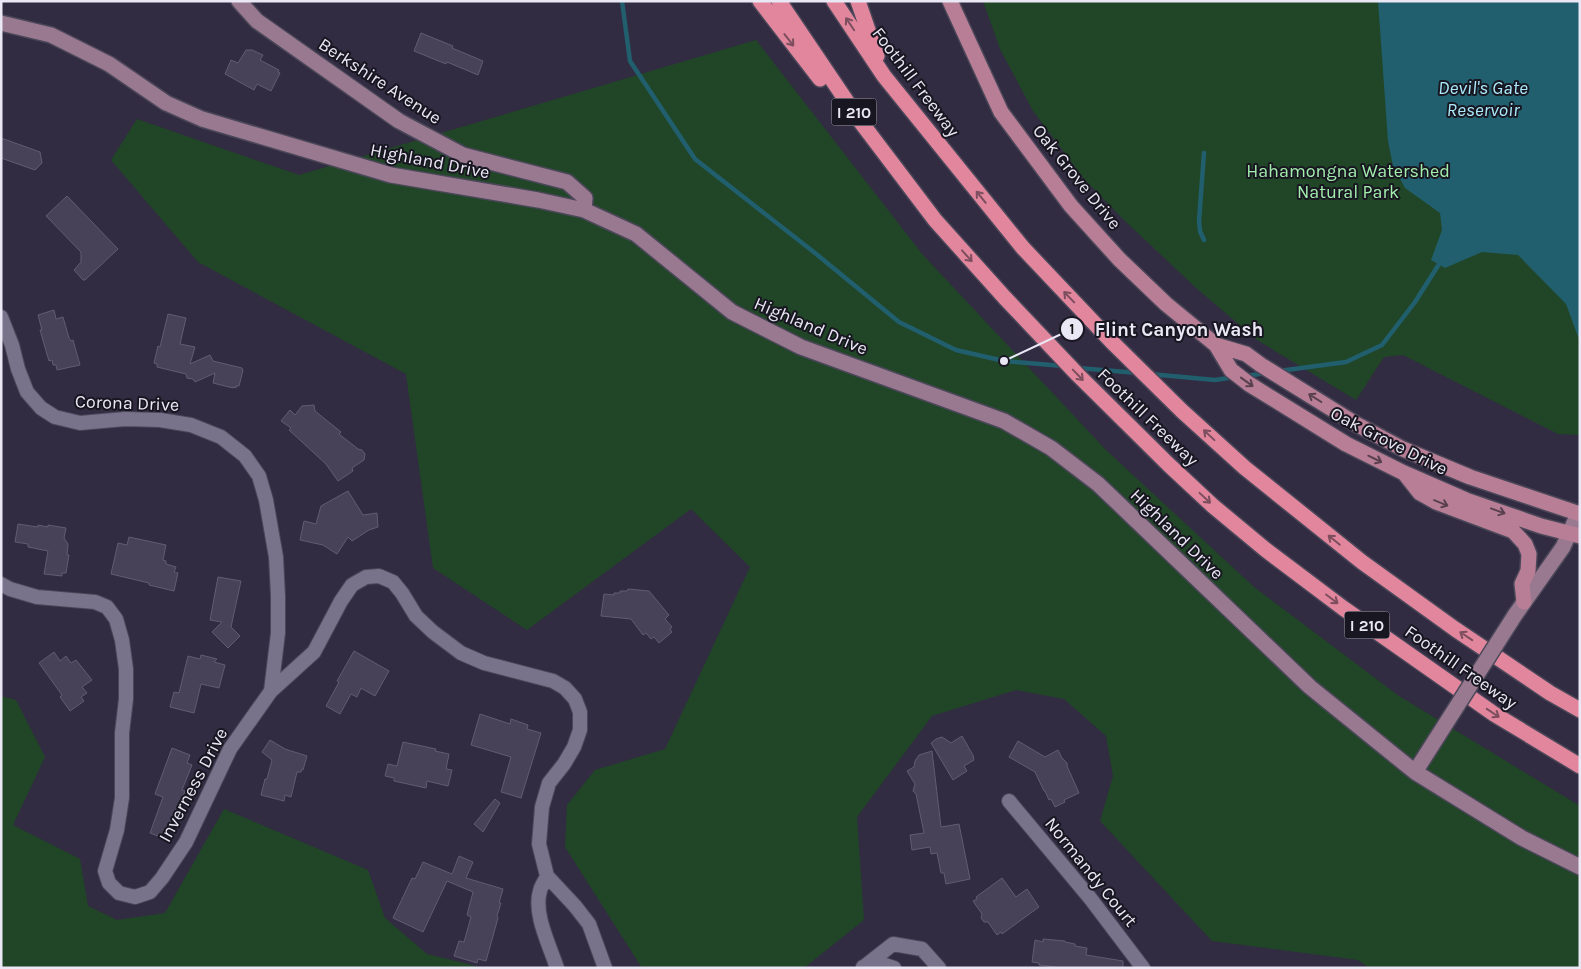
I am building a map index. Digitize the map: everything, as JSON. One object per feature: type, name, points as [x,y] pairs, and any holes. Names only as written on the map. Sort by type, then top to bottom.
[{"type":"highway","points":[[760,1],[850,119],[935,220]]},
{"type":"highway","name":"Foothill Freeway","points":[[779,1],[860,121],[935,220],[1004,298],[1169,465],[1213,506],[1266,550],[1343,608],[1494,714],[1580,766]]},
{"type":"highway","name":"Foothill Freeway","points":[[834,1],[884,76],[1023,248],[1114,344],[1245,468],[1362,562],[1479,645],[1550,693],[1580,710]]},
{"type":"highway","points":[[858,1],[884,76]]},
{"type":"main road","name":"Oak Grove Drive","points":[[950,1],[1001,112],[1071,206],[1119,259],[1166,304],[1216,345],[1231,370],[1249,384],[1346,444],[1404,473],[1466,500],[1541,526],[1574,535]]},
{"type":"main road","name":"Oak Grove Drive","points":[[1216,345],[1246,354],[1260,365],[1356,424],[1403,449],[1470,477],[1579,514]]},
{"type":"main road","points":[[1404,473],[1420,493],[1436,502],[1513,531],[1524,544],[1529,554],[1528,571],[1522,584],[1519,609]]},
{"type":"street","name":"Berkshire Avenue","points":[[239,1],[257,21],[399,121],[463,155],[567,182],[585,198],[584,210]]},
{"type":"street","name":"Highland Drive","points":[[1,23],[51,35],[109,64],[166,103],[202,119],[391,175],[538,200],[584,210],[636,234],[732,312],[802,347],[1004,422],[1051,448],[1098,484],[1310,687],[1415,772],[1522,838],[1580,867]]},
{"type":"street","name":"Corona Drive","points":[[1,318],[12,344],[18,369],[27,392],[41,408],[55,417],[80,423],[125,419],[160,420],[191,425],[221,437],[245,456],[259,476],[266,500],[276,557],[278,633],[271,691]]},
{"type":"street","points":[[1415,772],[1519,609],[1563,547],[1574,535],[1579,514]]},
{"type":"street","name":"Inverness Drive","points":[[1,584],[10,589],[37,597],[95,602],[107,607],[116,619],[122,640],[126,669],[126,699],[122,733],[122,798],[117,830],[106,871],[109,883],[119,893],[135,897],[150,892],[162,878],[186,842],[230,749],[271,691],[314,652],[341,601],[352,585],[366,577],[379,576],[393,582],[416,616],[433,632],[461,653],[484,663],[553,681],[565,688],[575,699],[580,712],[580,730],[574,747],[549,783],[542,807],[540,844],[547,876]]},
{"type":"street","name":"Normandy Court","points":[[1009,801],[1090,898],[1143,968]]},
{"type":"street","points":[[558,968],[542,925],[539,908],[540,891],[547,876],[589,924],[605,968]]},
{"type":"street","points":[[863,967],[893,944],[922,949],[939,968]]},
{"type":"street","points":[[863,967],[885,965],[894,968]]},
{"type":"green space","name":"Hahamongna Watershed Natural Park","points":[[983,1],[1580,1],[1580,435],[1558,434],[1403,355],[1384,357],[1356,400],[1257,340],[1195,287],[1085,180],[1033,111],[1000,49]]},
{"type":"green space","points":[[756,40],[923,255],[1106,450],[1254,587],[1399,696],[1580,806],[1580,968],[1369,968],[1358,960],[1212,941],[1100,821],[1113,776],[1106,736],[1064,699],[1016,690],[932,716],[857,817],[864,920],[804,968],[642,968],[565,847],[567,805],[595,770],[665,749],[750,567],[691,509],[527,630],[433,568],[406,374],[198,262],[111,160],[137,119],[299,175]]},
{"type":"green space","points":[[1,696],[16,700],[45,757],[13,825],[80,859],[88,906],[117,920],[165,913],[224,809],[368,870],[385,918],[427,954],[484,968],[1,968]]},
{"type":"water","name":"Devil's Gate Reservoir","points":[[1378,1],[1580,1],[1580,342],[1566,304],[1518,255],[1482,252],[1445,268],[1431,260],[1442,230],[1440,213],[1405,188],[1393,166],[1388,141]]},
{"type":"building","points":[[421,33],[483,61],[478,75],[414,51]]},
{"type":"building","points":[[246,50],[252,50],[263,55],[260,60],[279,70],[278,72],[280,73],[271,91],[257,84],[254,90],[225,74],[231,60],[238,63]]},
{"type":"building","points":[[1,138],[40,152],[42,163],[35,170],[1,158]]},
{"type":"building","points":[[67,196],[118,249],[85,280],[74,270],[81,262],[81,252],[46,216]]},
{"type":"building","points":[[54,310],[56,319],[63,317],[69,338],[71,341],[73,340],[80,365],[57,370],[52,360],[49,361],[40,330],[42,330],[38,315]]},
{"type":"building","points":[[168,314],[186,318],[180,344],[195,347],[190,364],[210,355],[213,361],[242,368],[239,386],[233,388],[213,383],[215,373],[195,382],[193,379],[187,378],[186,374],[157,367],[157,364],[154,363]]},
{"type":"building","points":[[314,405],[315,411],[341,432],[339,434],[365,454],[364,460],[352,468],[353,471],[338,481],[326,464],[289,430],[291,428],[281,421],[290,410],[295,415],[302,406]]},
{"type":"building","points":[[348,491],[363,515],[377,513],[378,527],[369,530],[352,541],[348,537],[337,554],[323,545],[300,540],[304,521],[316,524],[321,506]]},
{"type":"building","points":[[18,524],[66,528],[64,538],[68,544],[67,555],[69,555],[66,573],[62,573],[62,576],[44,574],[48,551],[15,542]]},
{"type":"building","points":[[129,537],[166,545],[163,560],[166,561],[166,564],[176,567],[174,572],[178,573],[174,591],[111,574],[118,543],[127,545]]},
{"type":"building","points":[[218,577],[241,581],[231,627],[240,636],[228,648],[212,632],[222,622],[210,620]]},
{"type":"building","points":[[628,589],[649,591],[669,615],[665,619],[672,627],[670,629],[672,632],[659,643],[654,637],[651,639],[646,633],[643,635],[631,619],[601,616],[604,594],[614,595],[614,593],[627,591]]},
{"type":"building","points":[[354,651],[389,671],[375,696],[361,688],[357,697],[351,694],[340,714],[326,706],[339,682],[337,681]]},
{"type":"building","points":[[54,652],[60,661],[66,656],[71,663],[76,660],[92,680],[82,687],[87,693],[81,697],[84,701],[70,711],[60,697],[62,695],[39,663]]},
{"type":"building","points":[[201,655],[217,659],[214,662],[225,665],[219,688],[201,684],[194,713],[170,707],[174,692],[179,693],[188,656],[200,659]]},
{"type":"building","points":[[480,714],[510,724],[511,719],[528,725],[527,729],[541,733],[521,798],[501,792],[511,757],[471,745]]},
{"type":"building","points":[[962,736],[974,760],[964,766],[967,771],[953,780],[931,743],[942,737],[951,743]]},
{"type":"building","points":[[270,740],[285,749],[307,756],[303,770],[297,772],[291,797],[285,795],[284,801],[261,795],[272,760],[262,752]]},
{"type":"building","points":[[1018,741],[1045,757],[1058,750],[1067,763],[1079,793],[1064,800],[1065,802],[1055,807],[1051,799],[1049,800],[1035,772],[1009,757]]},
{"type":"building","points":[[403,742],[436,749],[435,751],[449,754],[446,769],[452,770],[448,786],[427,781],[426,788],[394,781],[394,778],[385,776],[388,764],[397,766]]},
{"type":"building","points":[[172,748],[190,755],[187,763],[192,765],[182,790],[185,791],[166,839],[150,833],[163,797],[155,794]]},
{"type":"building","points":[[932,751],[941,827],[959,824],[970,879],[946,884],[944,873],[941,873],[937,853],[931,854],[930,847],[912,850],[910,835],[924,833],[916,794],[913,791],[915,784],[907,771],[914,767],[919,755]]},
{"type":"building","points":[[495,799],[500,803],[483,832],[474,824]]},
{"type":"building","points":[[459,856],[473,862],[466,878],[503,889],[499,903],[501,903],[498,918],[486,961],[478,959],[477,963],[454,956],[459,941],[464,942],[471,917],[467,915],[473,892],[447,881],[423,932],[393,918],[412,878],[415,879],[423,862],[452,874]]},
{"type":"building","points":[[1002,878],[1016,897],[1027,889],[1039,907],[1002,934],[1001,932],[997,935],[988,922],[984,922],[981,918],[982,914],[973,901]]},
{"type":"building","points":[[1043,939],[1065,941],[1075,944],[1075,946],[1087,948],[1086,955],[1123,961],[1123,968],[1063,968],[1039,965],[1039,963],[1032,962],[1035,940],[1043,942]]},
{"type":"waterway","points":[[622,1],[630,61],[695,159],[899,322],[956,350],[1004,361],[1063,366]]},
{"type":"waterway","points":[[1204,153],[1199,221],[1200,231],[1204,240]]},
{"type":"waterway","points":[[1279,371],[1346,362],[1382,345],[1415,302],[1441,261]]},
{"type":"waterway","points":[[1078,368],[1138,373]]},
{"type":"waterway","points":[[1245,376],[1267,373]]},
{"type":"waterway","points":[[1150,374],[1215,380],[1235,377]]},
{"type":"place","name":"Flint Canyon Wash","points":[[1004,361]]}]
